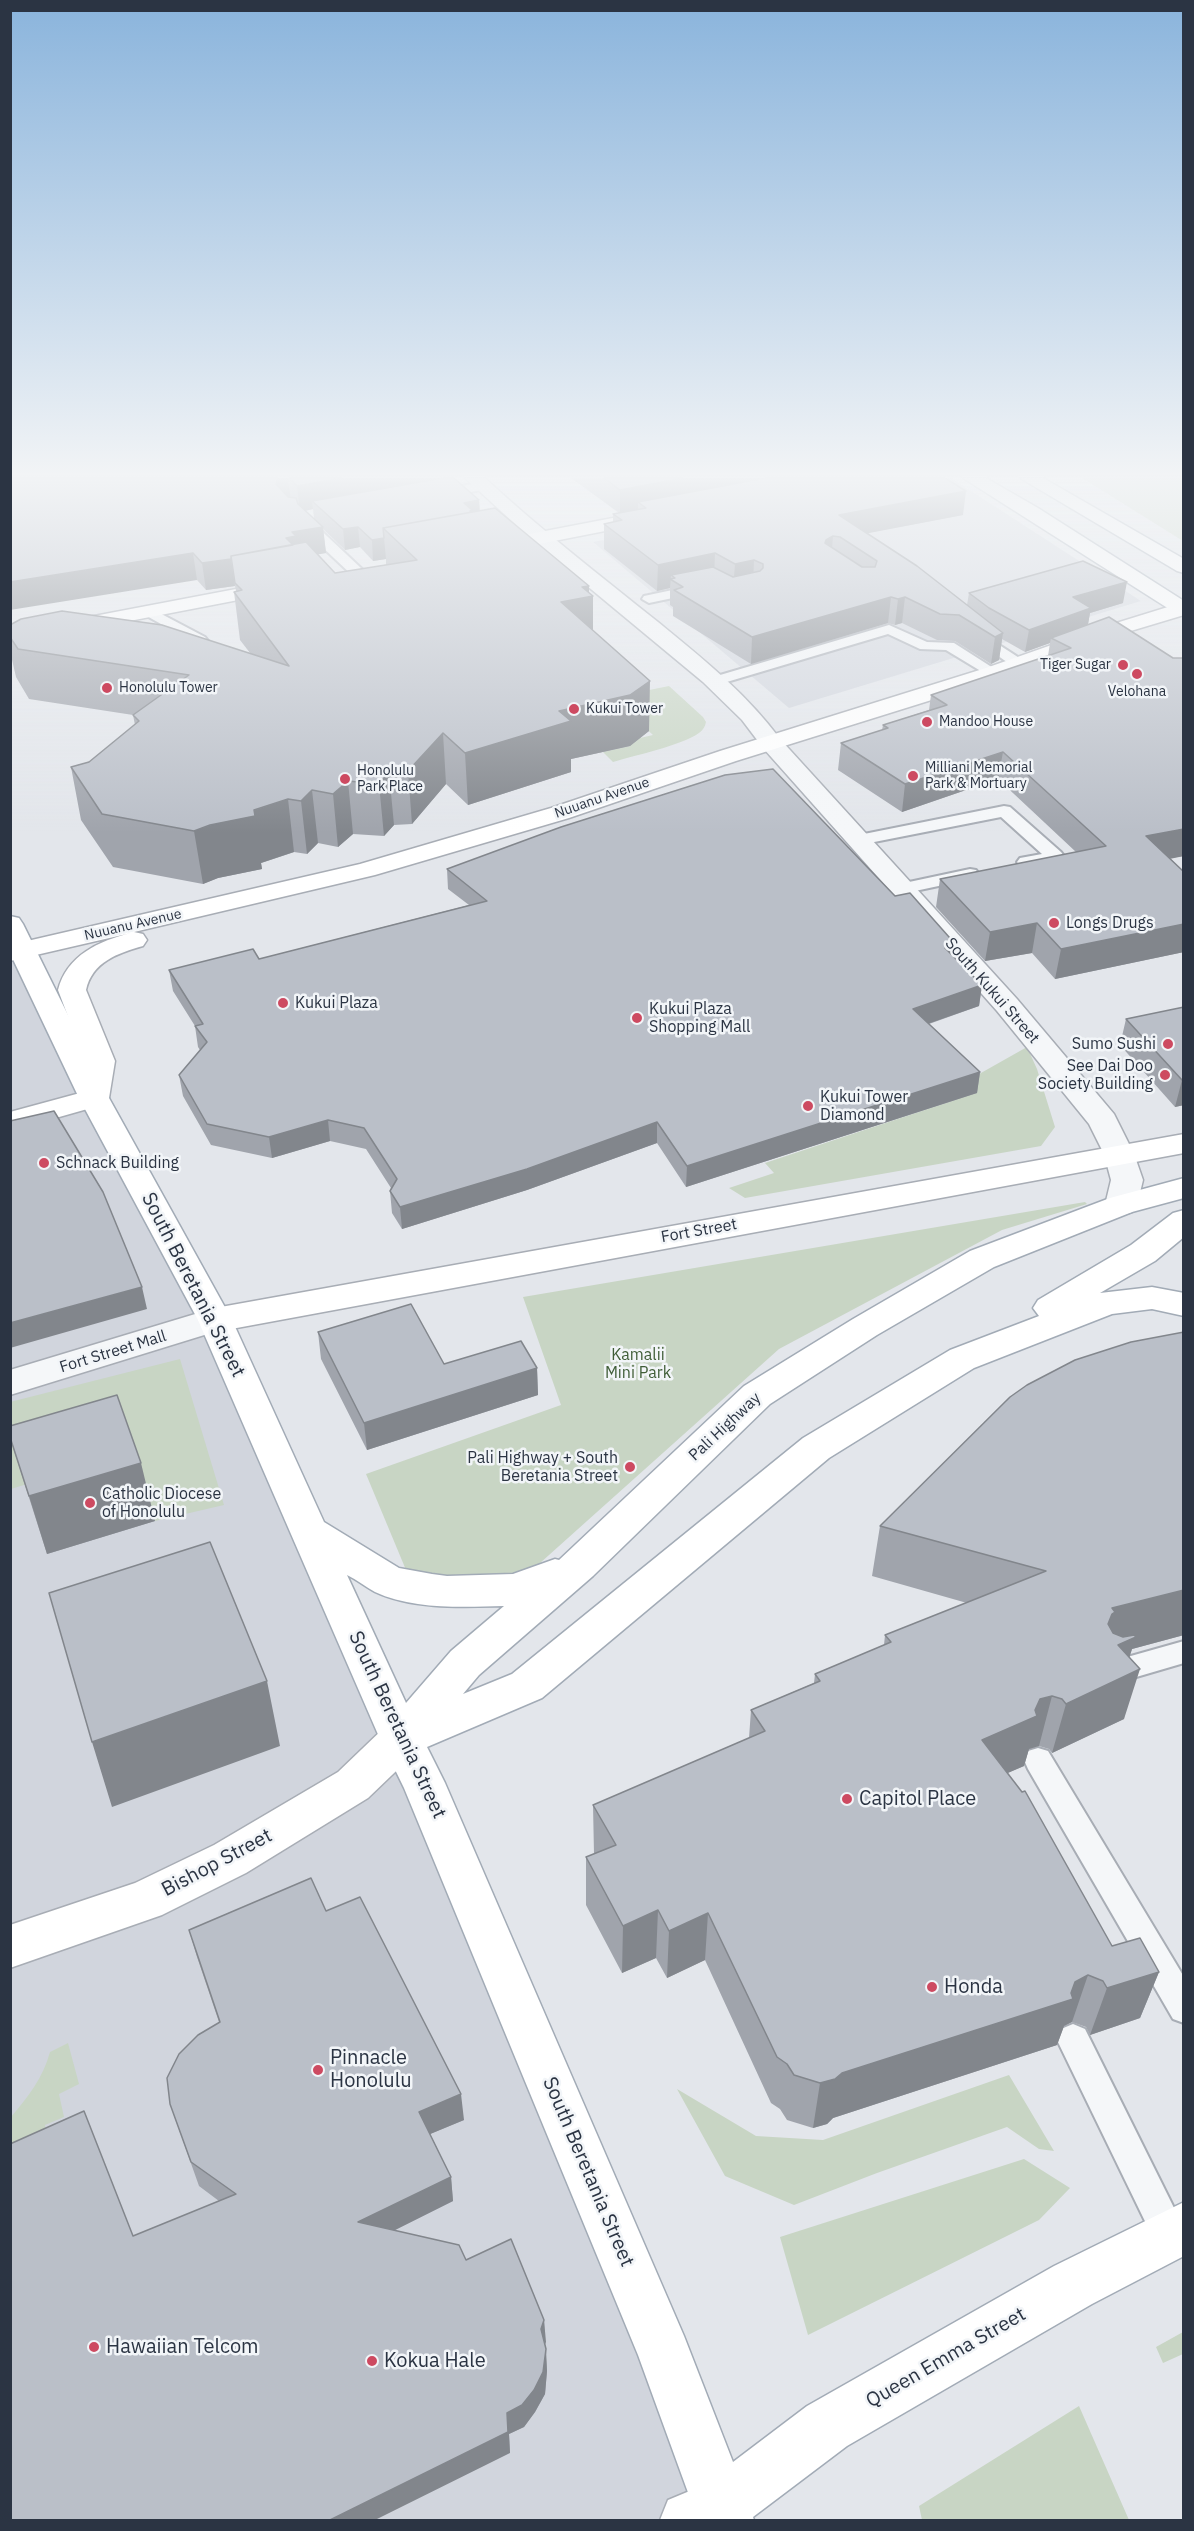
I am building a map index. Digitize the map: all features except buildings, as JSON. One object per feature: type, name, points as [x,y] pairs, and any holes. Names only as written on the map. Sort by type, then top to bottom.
[{"type":"main road","points":[[10,638],[233,596]]},
{"type":"main road","points":[[1163,596],[1183,609]]},
{"type":"main road","name":"Nuuanu Avenue","points":[[17,952],[420,855],[560,813],[707,763],[994,673],[1107,632],[1183,609]]},
{"type":"main road","points":[[10,1122],[94,1098],[100,1061],[72,990],[77,974],[90,959],[123,943],[187,926],[218,904]]},
{"type":"main road","name":"South Beretania Street","points":[[10,924],[17,952],[215,1320],[401,1739],[452,1845],[665,2355],[712,2516]]},
{"type":"main road","name":"Fort Street","points":[[215,1320],[1184,1143]]},
{"type":"main road","name":"Pali Highway","points":[[401,1739],[465,1663],[579,1565],[757,1395],[865,1327],[982,1259],[1121,1205],[1184,1188]]},
{"type":"main road","points":[[401,1739],[527,1686],[816,1448],[1143,1253],[1184,1220]]},
{"type":"main road","points":[[962,1359],[1107,1303],[1152,1298],[1184,1305]]},
{"type":"main road","points":[[308,1531],[389,1581],[447,1592],[515,1590],[579,1565]]},
{"type":"main road","name":"Bishop Street","points":[[10,1947],[146,1900],[230,1859],[353,1785],[401,1739]]},
{"type":"main road","name":"Queen Emma Street","points":[[712,2516],[827,2426],[1072,2285],[1176,2231]]},
{"type":"street","name":"South Kukui Street","points":[[612,596],[715,681],[758,721],[772,744],[1007,1005],[1103,1121],[1119,1154],[1126,1180],[1121,1205]]},
{"type":"street","name":"Fort Street Mall","points":[[10,1383],[215,1320]]},
{"type":"lane","points":[[649,599],[662,596]]},
{"type":"lane","points":[[150,612],[200,640],[219,663]]},
{"type":"lane","points":[[969,628],[1019,664]]},
{"type":"lane","points":[[715,681],[889,629],[925,646],[949,646],[994,673]]},
{"type":"lane","points":[[859,840],[1004,811],[1055,856],[1011,866]]},
{"type":"lane","points":[[901,889],[989,870]]},
{"type":"lane","points":[[1109,1673],[1184,1652]]},
{"type":"lane","points":[[1038,1760],[1184,2008]]},
{"type":"lane","points":[[1073,2040],[1176,2231]]},
{"type":"shaded area","points":[[657,596],[1133,596],[1141,601],[789,708]]},
{"type":"shaded area","points":[[10,924],[126,1155],[726,2520],[11,2520]]},
{"type":"green space","points":[[669,686],[703,717],[706,722],[703,730],[681,742],[613,762],[603,752],[630,746],[631,740],[653,735],[621,705],[634,693]]},
{"type":"green space","points":[[1027,1047],[1037,1069],[1055,1127],[1041,1146],[745,1198],[729,1188],[774,1173],[765,1163],[976,1093],[965,1082]]},
{"type":"green space","name":"Kamalii Mini Park","points":[[1085,1202],[1087,1204],[1002,1230],[779,1349],[520,1581],[500,1593],[406,1570],[366,1474],[561,1405],[523,1297]]},
{"type":"green space","points":[[180,1359],[224,1505],[155,1521],[131,1452],[11,1489],[10,1402]]},
{"type":"green space","points":[[68,2043],[79,2084],[59,2094],[64,2117],[45,2125],[47,2143],[11,2159],[11,2117],[34,2087],[50,2052]]},
{"type":"green space","points":[[1009,2075],[1054,2151],[1039,2149],[1007,2127],[794,2205],[725,2176],[677,2089],[756,2136],[823,2140]]},
{"type":"green space","points":[[1024,2159],[1070,2188],[1039,2220],[808,2335],[780,2237]]},
{"type":"green space","points":[[1183,2332],[1183,2354],[1163,2363],[1156,2347]]},
{"type":"green space","points":[[1079,2406],[1129,2520],[922,2520],[919,2506]]},
{"type":"place","name":"Tiger Sugar","points":[[1123,665]]},
{"type":"place","name":"Velohana","points":[[1137,674]]},
{"type":"place","name":"Honolulu Tower","points":[[107,688]]},
{"type":"place","name":"Kukui Tower","points":[[574,709]]},
{"type":"place","name":"Mandoo House","points":[[927,722]]},
{"type":"place","name":"Milliani Memorial Park & Mortuary","points":[[913,776]]},
{"type":"place","name":"Honolulu Park Place","points":[[345,779]]},
{"type":"place","name":"Longs Drugs","points":[[1054,923]]},
{"type":"place","name":"Kukui Plaza","points":[[283,1003]]},
{"type":"place","name":"Kukui Plaza Shopping Mall","points":[[637,1018]]},
{"type":"place","name":"Sumo Sushi","points":[[1168,1044]]},
{"type":"place","name":"See Dai Doo Society Building","points":[[1165,1075]]},
{"type":"place","name":"Kukui Tower Diamond","points":[[808,1106]]},
{"type":"place","name":"Schnack Building","points":[[44,1163]]},
{"type":"place","name":"Pali Highway + South Beretania Street","points":[[630,1467]]},
{"type":"place","name":"Catholic Diocese of Honolulu","points":[[90,1503]]},
{"type":"place","name":"Capitol Place","points":[[847,1799]]},
{"type":"place","name":"Honda","points":[[932,1987]]},
{"type":"place","name":"Pinnacle Honolulu","points":[[318,2070]]},
{"type":"place","name":"Hawaiian Telcom","points":[[94,2347]]},
{"type":"place","name":"Kokua Hale","points":[[372,2361]]}]
